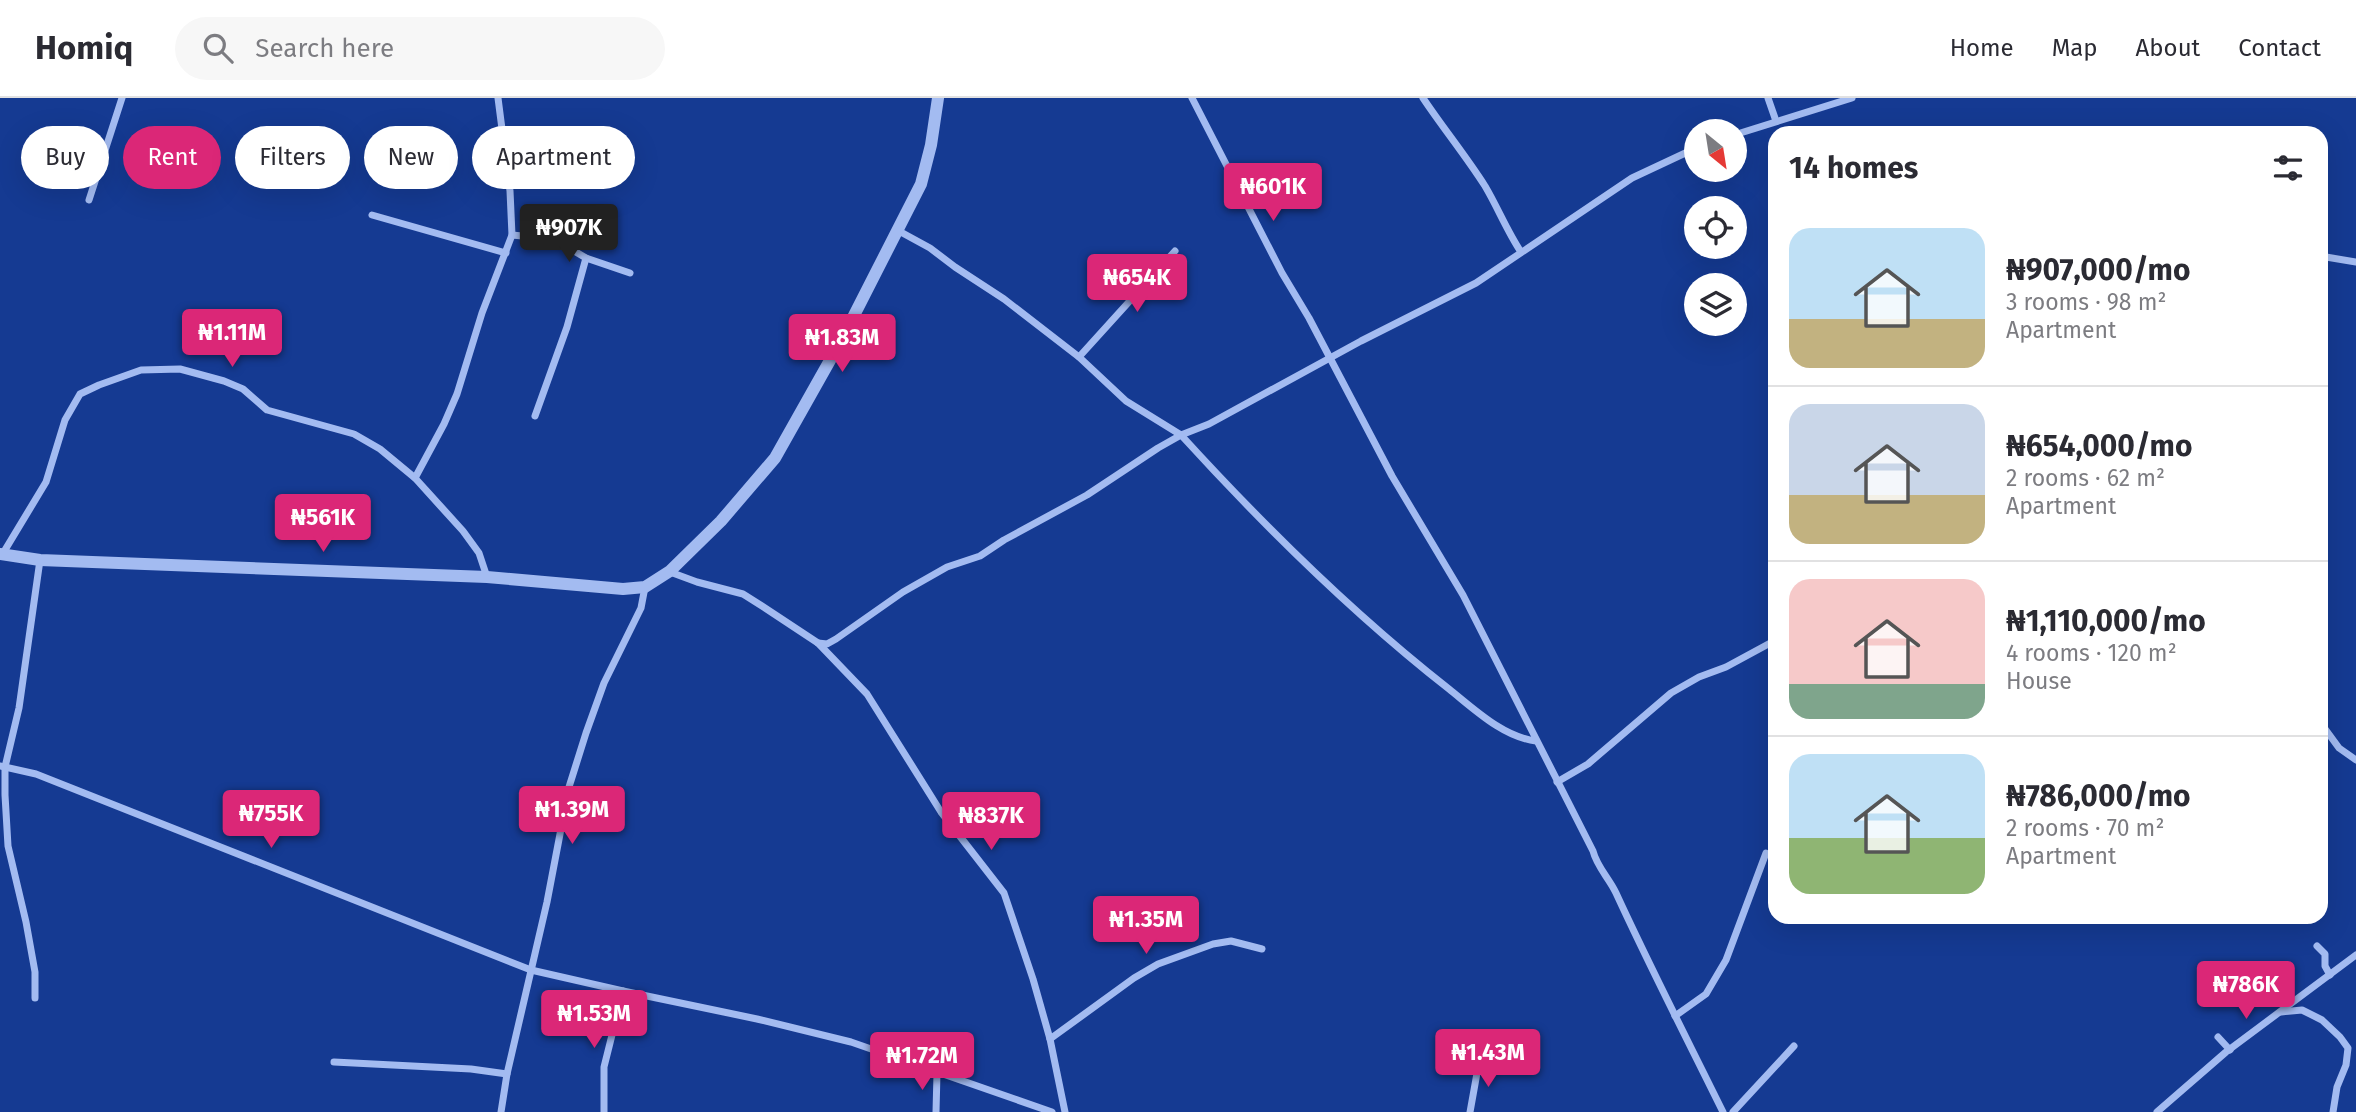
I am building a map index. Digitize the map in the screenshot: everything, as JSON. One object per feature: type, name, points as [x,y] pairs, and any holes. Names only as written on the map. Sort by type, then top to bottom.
[{"type":"street","points":[[89,200],[122,98]]},
{"type":"street","points":[[415,478],[457,394],[482,313],[512,235],[510,191],[498,98]]},
{"type":"street","points":[[487,577],[479,553],[463,531],[415,478],[380,449],[354,435],[296,417],[278,415],[267,410],[243,389],[180,369],[141,370],[99,384],[80,394],[65,420],[46,482],[1,554],[40,560],[487,577],[623,589],[645,587],[670,571],[721,520],[775,457],[842,339],[921,184],[931,145],[938,98]]},
{"type":"street","points":[[1192,98],[1282,273],[1309,318],[1392,476],[1463,595],[1593,851],[1596,862],[1614,890],[1633,934],[1723,1112]]},
{"type":"street","points":[[1423,98],[1496,204],[1521,252]]},
{"type":"street","points":[[1768,98],[1776,121]]},
{"type":"street","points":[[1747,131],[1852,98]]},
{"type":"street","points":[[818,643],[827,644],[836,639],[903,592],[947,568],[980,556],[1087,495],[1181,435],[1209,424],[1361,341],[1476,283],[1632,178],[1684,153]]},
{"type":"street","points":[[372,215],[506,253]]},
{"type":"street","points":[[897,229],[930,248],[1004,299],[1079,357],[1126,401],[1181,435],[1248,509],[1396,646],[1483,716],[1514,735],[1536,741]]},
{"type":"street","points":[[512,235],[554,239],[586,258],[630,273]]},
{"type":"street","points":[[1079,357],[1175,251]]},
{"type":"street","points":[[2328,257],[2356,262]]},
{"type":"street","points":[[535,416],[567,327],[586,258]]},
{"type":"street","points":[[34,998],[33,959],[8,846],[3,767],[19,708],[40,560]]},
{"type":"street","points":[[670,571],[697,582],[743,594],[818,643],[867,694],[941,813],[1004,893],[1050,1040],[1065,1112]]},
{"type":"street","points":[[502,1112],[507,1074],[569,787],[600,695],[640,608],[645,587]]},
{"type":"street","points":[[1557,782],[1588,764],[1671,693],[1768,644]]},
{"type":"street","points":[[2328,733],[2339,748],[2356,760]]},
{"type":"street","points":[[3,767],[36,774],[531,970],[850,1042],[1052,1112]]},
{"type":"street","points":[[1675,1016],[1706,994],[1726,960],[1766,853]]},
{"type":"street","points":[[1050,1040],[1134,978],[1158,964],[1213,944],[1231,941],[1262,949]]},
{"type":"street","points":[[2317,946],[2325,954],[2325,966],[2330,975]]},
{"type":"street","points":[[2157,1112],[2230,1050],[2356,955]]},
{"type":"street","points":[[604,1112],[604,1067],[622,991]]},
{"type":"street","points":[[2280,1013],[2302,1010],[2322,1020],[2348,1048],[2333,1112]]},
{"type":"street","points":[[2218,1037],[2230,1050]]},
{"type":"street","points":[[1733,1112],[1794,1046]]},
{"type":"street","points":[[334,1062],[471,1069],[507,1074]]},
{"type":"street","points":[[1470,1112],[1479,1062]]},
{"type":"street","points":[[936,1112],[937,1073]]}]
